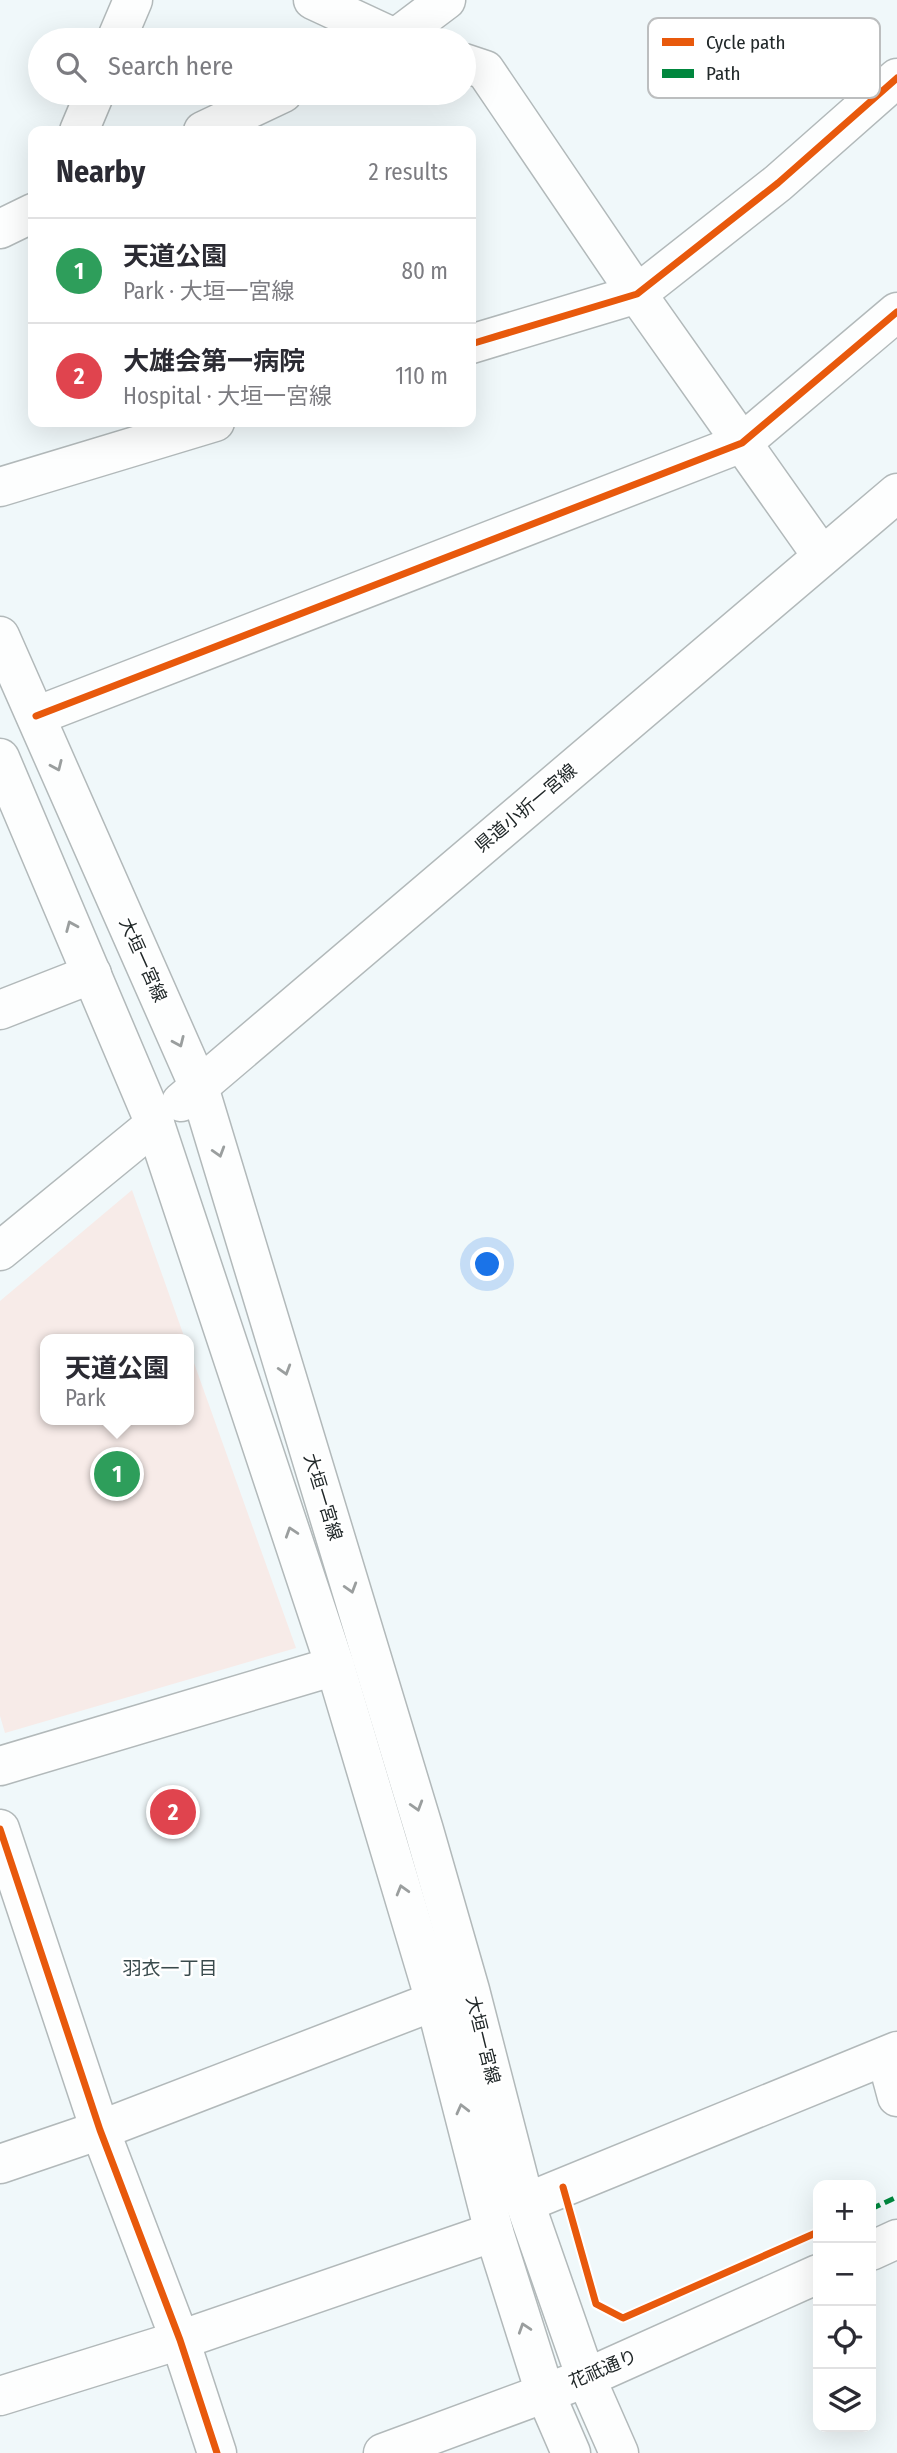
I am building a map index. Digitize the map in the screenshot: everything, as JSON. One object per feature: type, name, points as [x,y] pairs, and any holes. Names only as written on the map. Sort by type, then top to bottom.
[{"type":"main road","points":[[121,28],[133,0]]},
{"type":"main road","points":[[313,0],[371,28]]},
{"type":"main road","points":[[411,28],[446,0]]},
{"type":"main road","points":[[476,67],[485,70],[637,294],[822,556]]},
{"type":"main road","points":[[880,93],[897,78]]},
{"type":"main road","points":[[476,342],[637,294],[778,183],[874,98]]},
{"type":"main road","points":[[81,126],[89,105]]},
{"type":"main road","points":[[214,126],[258,105]]},
{"type":"main road","points":[[0,229],[28,215]]},
{"type":"main road","points":[[36,716],[742,443],[897,312]]},
{"type":"main road","points":[[0,487],[198,427]]},
{"type":"main road","name":"県道小折一宮線","points":[[0,1251],[199,1087],[897,493]]},
{"type":"main road","name":"大垣一宮線","points":[[0,636],[199,1087],[432,1857],[470,1990],[525,2203],[586,2378],[619,2453]]},
{"type":"main road","points":[[0,758],[155,1124],[335,1666],[435,2001],[494,2232],[545,2393],[571,2453]]},
{"type":"main road","points":[[0,1010],[92,974]]},
{"type":"main road","points":[[0,1766],[335,1666]]},
{"type":"main road","points":[[0,1829],[100,2130],[180,2340],[217,2453]]},
{"type":"main road","points":[[0,2164],[100,2130],[435,2001]]},
{"type":"main road","points":[[525,2203],[892,2054],[897,2097]]},
{"type":"main road","points":[[0,2396],[180,2340],[494,2232]]},
{"type":"main road","points":[[876,2249],[897,2239]]},
{"type":"main road","name":"花祇通り","points":[[383,2453],[586,2378],[813,2276]]},
{"type":"shaded area","points":[[132,1190],[183,1334],[40,1334],[40,1425],[194,1425],[194,1363],[296,1648],[5,1733],[0,1716],[0,1301]]},
{"type":"marked path","points":[[876,2207],[897,2197]]},
{"type":"cycle path","points":[[880,93],[897,78]]},
{"type":"cycle path","points":[[476,342],[637,294],[778,183],[874,98]]},
{"type":"cycle path","points":[[36,716],[742,443],[897,312]]},
{"type":"cycle path","points":[[0,1829],[100,2130],[180,2340],[217,2453]]},
{"type":"cycle path","points":[[563,2187],[596,2304],[623,2318],[813,2234]]},
{"type":"place","name":"天道公園","points":[[117,1474]]},
{"type":"place","name":"大雄会第一病院","points":[[173,1812]]},
{"type":"district","name":"羽衣一丁目","points":[[170,1968]]}]
